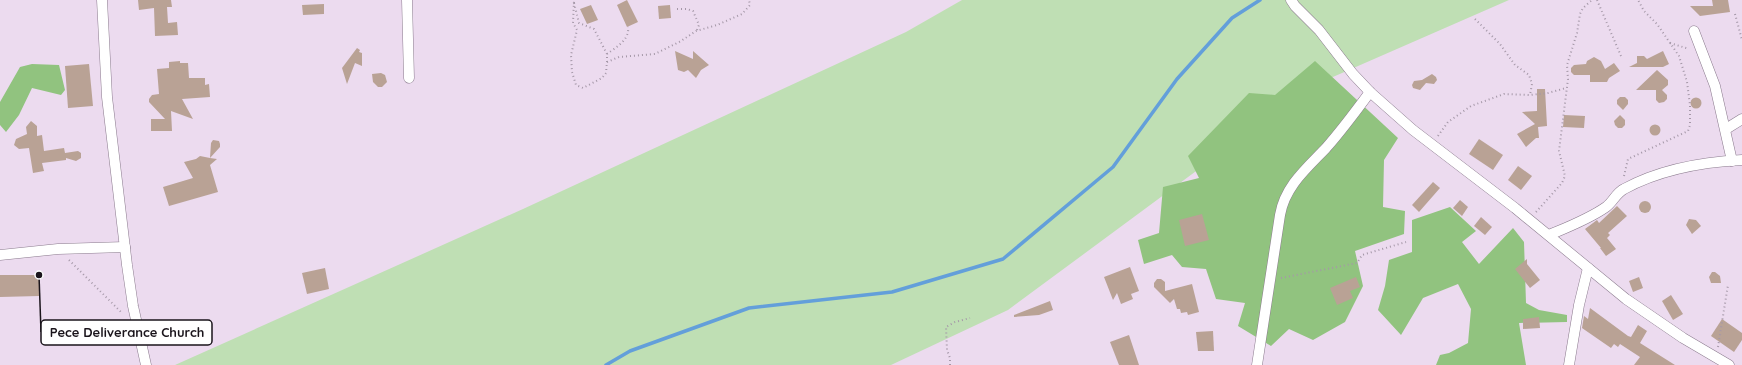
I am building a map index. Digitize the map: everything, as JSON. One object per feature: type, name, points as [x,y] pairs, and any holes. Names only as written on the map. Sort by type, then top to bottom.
[{"type":"street","points":[[102,0],[107,97],[125,247],[138,328],[146,365]]},
{"type":"street","points":[[407,0],[409,78]]},
{"type":"street","points":[[1291,0],[1319,30],[1370,92],[1432,145],[1549,235],[1638,308],[1683,338],[1729,365]]},
{"type":"street","points":[[1549,235],[1598,212],[1608,205],[1622,190],[1653,176],[1689,166],[1737,160],[1726,130],[1715,86],[1694,31]]},
{"type":"street","points":[[1257,365],[1281,206],[1286,194],[1304,170],[1355,113],[1370,92]]},
{"type":"street","points":[[1726,130],[1742,119]]},
{"type":"street","points":[[0,255],[58,249],[125,247]]},
{"type":"street","points":[[1569,365],[1577,313],[1588,268]]},
{"type":"path","points":[[607,62],[619,57],[655,54],[682,41],[696,31],[717,25],[742,14],[750,5],[748,0]]},
{"type":"path","points":[[1530,220],[1562,183],[1565,176],[1558,151],[1568,79],[1567,65],[1577,33],[1580,14],[1583,8],[1592,0]]},
{"type":"path","points":[[1597,0],[1620,56]]},
{"type":"path","points":[[1622,190],[1628,159],[1688,131],[1690,125],[1690,105],[1687,82],[1679,56],[1657,24],[1644,11],[1638,0]]},
{"type":"path","points":[[574,2],[579,23],[594,29],[607,54],[606,73],[602,78],[583,88],[576,85],[572,72],[571,55],[577,30],[573,23],[574,2]]},
{"type":"path","points":[[677,9],[687,9],[693,11],[700,25],[696,31]]},
{"type":"path","points":[[1735,14],[1742,40]]},
{"type":"path","points":[[1475,19],[1500,44],[1516,65],[1529,75],[1532,84],[1530,95]]},
{"type":"path","points":[[607,54],[621,44],[629,32],[628,27]]},
{"type":"path","points":[[1669,43],[1703,54]]},
{"type":"path","points":[[1432,145],[1448,122],[1471,106],[1504,94],[1530,95],[1548,93],[1566,88]]},
{"type":"path","points":[[1270,280],[1357,263],[1362,255],[1406,242]]},
{"type":"path","points":[[58,249],[138,328]]},
{"type":"path","points":[[1716,357],[1728,285]]},
{"type":"path","points":[[950,365],[950,358],[947,350],[946,328],[955,322],[970,318]]},
{"type":"green space","points":[[962,0],[1509,0],[1310,87],[1008,310],[891,365],[175,365],[523,209],[906,32]]},
{"type":"green space","points":[[1315,61],[1398,138],[1384,160],[1383,207],[1405,211],[1404,234],[1355,251],[1363,286],[1345,322],[1313,340],[1289,329],[1271,346],[1238,326],[1245,303],[1216,299],[1206,269],[1182,267],[1172,255],[1144,264],[1138,240],[1159,233],[1163,187],[1199,178],[1188,156],[1249,93],[1275,95]]},
{"type":"green space","points":[[32,64],[59,65],[65,90],[61,95],[32,88],[19,115],[6,132],[0,125],[0,102],[20,67]]},
{"type":"green space","points":[[1450,207],[1476,231],[1462,242],[1479,264],[1513,228],[1524,242],[1526,303],[1539,310],[1567,315],[1567,322],[1519,323],[1526,365],[1436,365],[1440,355],[1449,353],[1468,343],[1471,309],[1458,284],[1423,298],[1401,335],[1378,310],[1385,286],[1389,260],[1412,252],[1412,220]]},
{"type":"building","points":[[138,0],[171,0],[172,7],[167,7],[168,23],[177,22],[178,35],[155,36],[154,8],[139,10]]},
{"type":"building","points":[[627,0],[638,22],[627,27],[617,5]]},
{"type":"building","points":[[1712,0],[1728,0],[1730,12],[1700,16],[1690,6],[1713,6]]},
{"type":"building","points":[[324,4],[324,14],[303,15],[302,5]]},
{"type":"building","points":[[591,5],[598,20],[587,24],[580,9]]},
{"type":"building","points":[[670,5],[671,18],[659,19],[658,6]]},
{"type":"building","points":[[357,48],[360,50],[359,52],[362,53],[362,66],[355,63],[347,84],[342,68]]},
{"type":"building","points":[[675,51],[693,59],[693,51],[709,65],[701,70],[696,78],[688,70],[684,72],[678,70]]},
{"type":"building","points":[[1663,51],[1669,64],[1663,67],[1629,67],[1637,63],[1637,56],[1644,56],[1647,59]]},
{"type":"building","points":[[1594,57],[1601,61],[1605,69],[1614,63],[1620,71],[1609,78],[1607,82],[1590,82],[1590,75],[1574,75],[1571,72],[1571,68],[1574,65],[1586,64],[1587,61]]},
{"type":"building","points":[[180,61],[180,63],[188,63],[189,78],[205,78],[205,85],[209,84],[210,97],[182,99],[193,119],[171,111],[172,131],[151,131],[151,119],[165,119],[149,102],[152,95],[159,94],[157,69],[169,68],[169,62]]},
{"type":"building","points":[[89,64],[93,106],[68,108],[65,66]]},
{"type":"building","points":[[1657,70],[1668,80],[1668,85],[1662,90],[1667,95],[1667,99],[1664,102],[1659,103],[1656,100],[1656,90],[1636,90]]},
{"type":"building","points":[[381,73],[385,75],[387,82],[382,87],[378,87],[373,82],[372,74]]},
{"type":"building","points":[[1432,74],[1437,80],[1434,84],[1426,83],[1420,90],[1413,88],[1412,85],[1414,81],[1422,80]]},
{"type":"building","points":[[1537,89],[1545,89],[1547,126],[1538,127],[1539,138],[1536,138],[1526,147],[1517,134],[1535,124],[1522,112],[1537,111]]},
{"type":"building","points":[[1620,97],[1625,97],[1628,100],[1628,104],[1623,110],[1617,104],[1617,100]]},
{"type":"building","points":[[1694,98],[1698,98],[1700,99],[1700,107],[1694,108],[1691,105],[1691,101]]},
{"type":"building","points":[[1564,115],[1585,116],[1584,128],[1563,127]]},
{"type":"building","points":[[1620,115],[1625,120],[1625,125],[1622,128],[1618,128],[1614,121]]},
{"type":"building","points":[[31,121],[37,126],[37,136],[42,135],[44,151],[64,148],[65,153],[78,151],[81,153],[81,158],[76,161],[66,158],[66,160],[42,163],[44,171],[33,173],[29,148],[19,149],[14,145],[16,139],[27,134],[26,127]]},
{"type":"building","points":[[1653,125],[1657,125],[1659,126],[1659,134],[1653,135],[1650,132],[1650,128]]},
{"type":"building","points":[[1479,139],[1503,155],[1493,170],[1469,154]]},
{"type":"building","points":[[213,140],[219,141],[220,147],[210,158],[211,143]]},
{"type":"building","points":[[200,156],[217,159],[210,165],[218,192],[169,206],[163,187],[193,178],[184,162],[196,159]]},
{"type":"building","points":[[1518,166],[1532,176],[1521,190],[1508,180]]},
{"type":"building","points":[[1433,182],[1440,188],[1419,212],[1412,205]]},
{"type":"building","points":[[1460,200],[1468,207],[1462,216],[1453,208]]},
{"type":"building","points":[[1643,201],[1647,201],[1651,207],[1647,213],[1643,213],[1639,209],[1639,205]]},
{"type":"building","points":[[1617,206],[1627,216],[1608,233],[1610,235],[1607,238],[1616,249],[1606,256],[1585,229],[1597,220],[1599,223]]},
{"type":"building","points":[[1202,214],[1209,240],[1185,246],[1179,220]]},
{"type":"building","points":[[1481,217],[1492,227],[1485,235],[1474,226]]},
{"type":"building","points":[[1689,219],[1696,220],[1701,226],[1692,234],[1686,225]]},
{"type":"building","points":[[1527,259],[1527,264],[1540,280],[1530,288],[1515,269]]},
{"type":"building","points":[[1130,267],[1139,291],[1131,294],[1133,299],[1121,304],[1117,293],[1113,300],[1104,277]]},
{"type":"building","points":[[325,268],[329,289],[307,294],[302,273]]},
{"type":"building","points":[[1712,272],[1715,272],[1720,276],[1721,283],[1711,283],[1709,277]]},
{"type":"building","points":[[0,275],[39,275],[39,296],[0,297]]},
{"type":"building","points":[[1356,277],[1360,287],[1350,291],[1353,298],[1337,305],[1330,288]]},
{"type":"building","points":[[1639,277],[1643,288],[1633,292],[1629,281]]},
{"type":"building","points":[[1157,279],[1161,279],[1165,282],[1165,291],[1192,284],[1199,312],[1188,315],[1187,312],[1181,313],[1180,309],[1177,309],[1174,299],[1170,303],[1154,287],[1154,283]]},
{"type":"building","points":[[1671,295],[1683,314],[1673,320],[1662,301]]},
{"type":"building","points":[[1050,301],[1053,310],[1039,315],[1014,317],[1014,315]]},
{"type":"building","points":[[1590,308],[1628,336],[1631,337],[1638,325],[1647,331],[1640,343],[1675,365],[1634,365],[1640,357],[1620,344],[1618,347],[1614,344],[1611,348],[1582,328],[1584,316],[1588,319]]},
{"type":"building","points":[[1539,317],[1540,328],[1523,329],[1523,319]]},
{"type":"building","points":[[1722,319],[1742,333],[1742,340],[1734,352],[1711,336]]},
{"type":"building","points":[[1213,331],[1214,351],[1198,351],[1196,332]]},
{"type":"building","points":[[1129,335],[1139,365],[1119,365],[1110,342]]},
{"type":"waterway","points":[[606,365],[630,351],[749,308],[892,292],[1003,259],[1113,167],[1177,79],[1232,18],[1260,0]]},
{"type":"place","name":"Pece Deliverance Church","points":[[39,275]]}]
